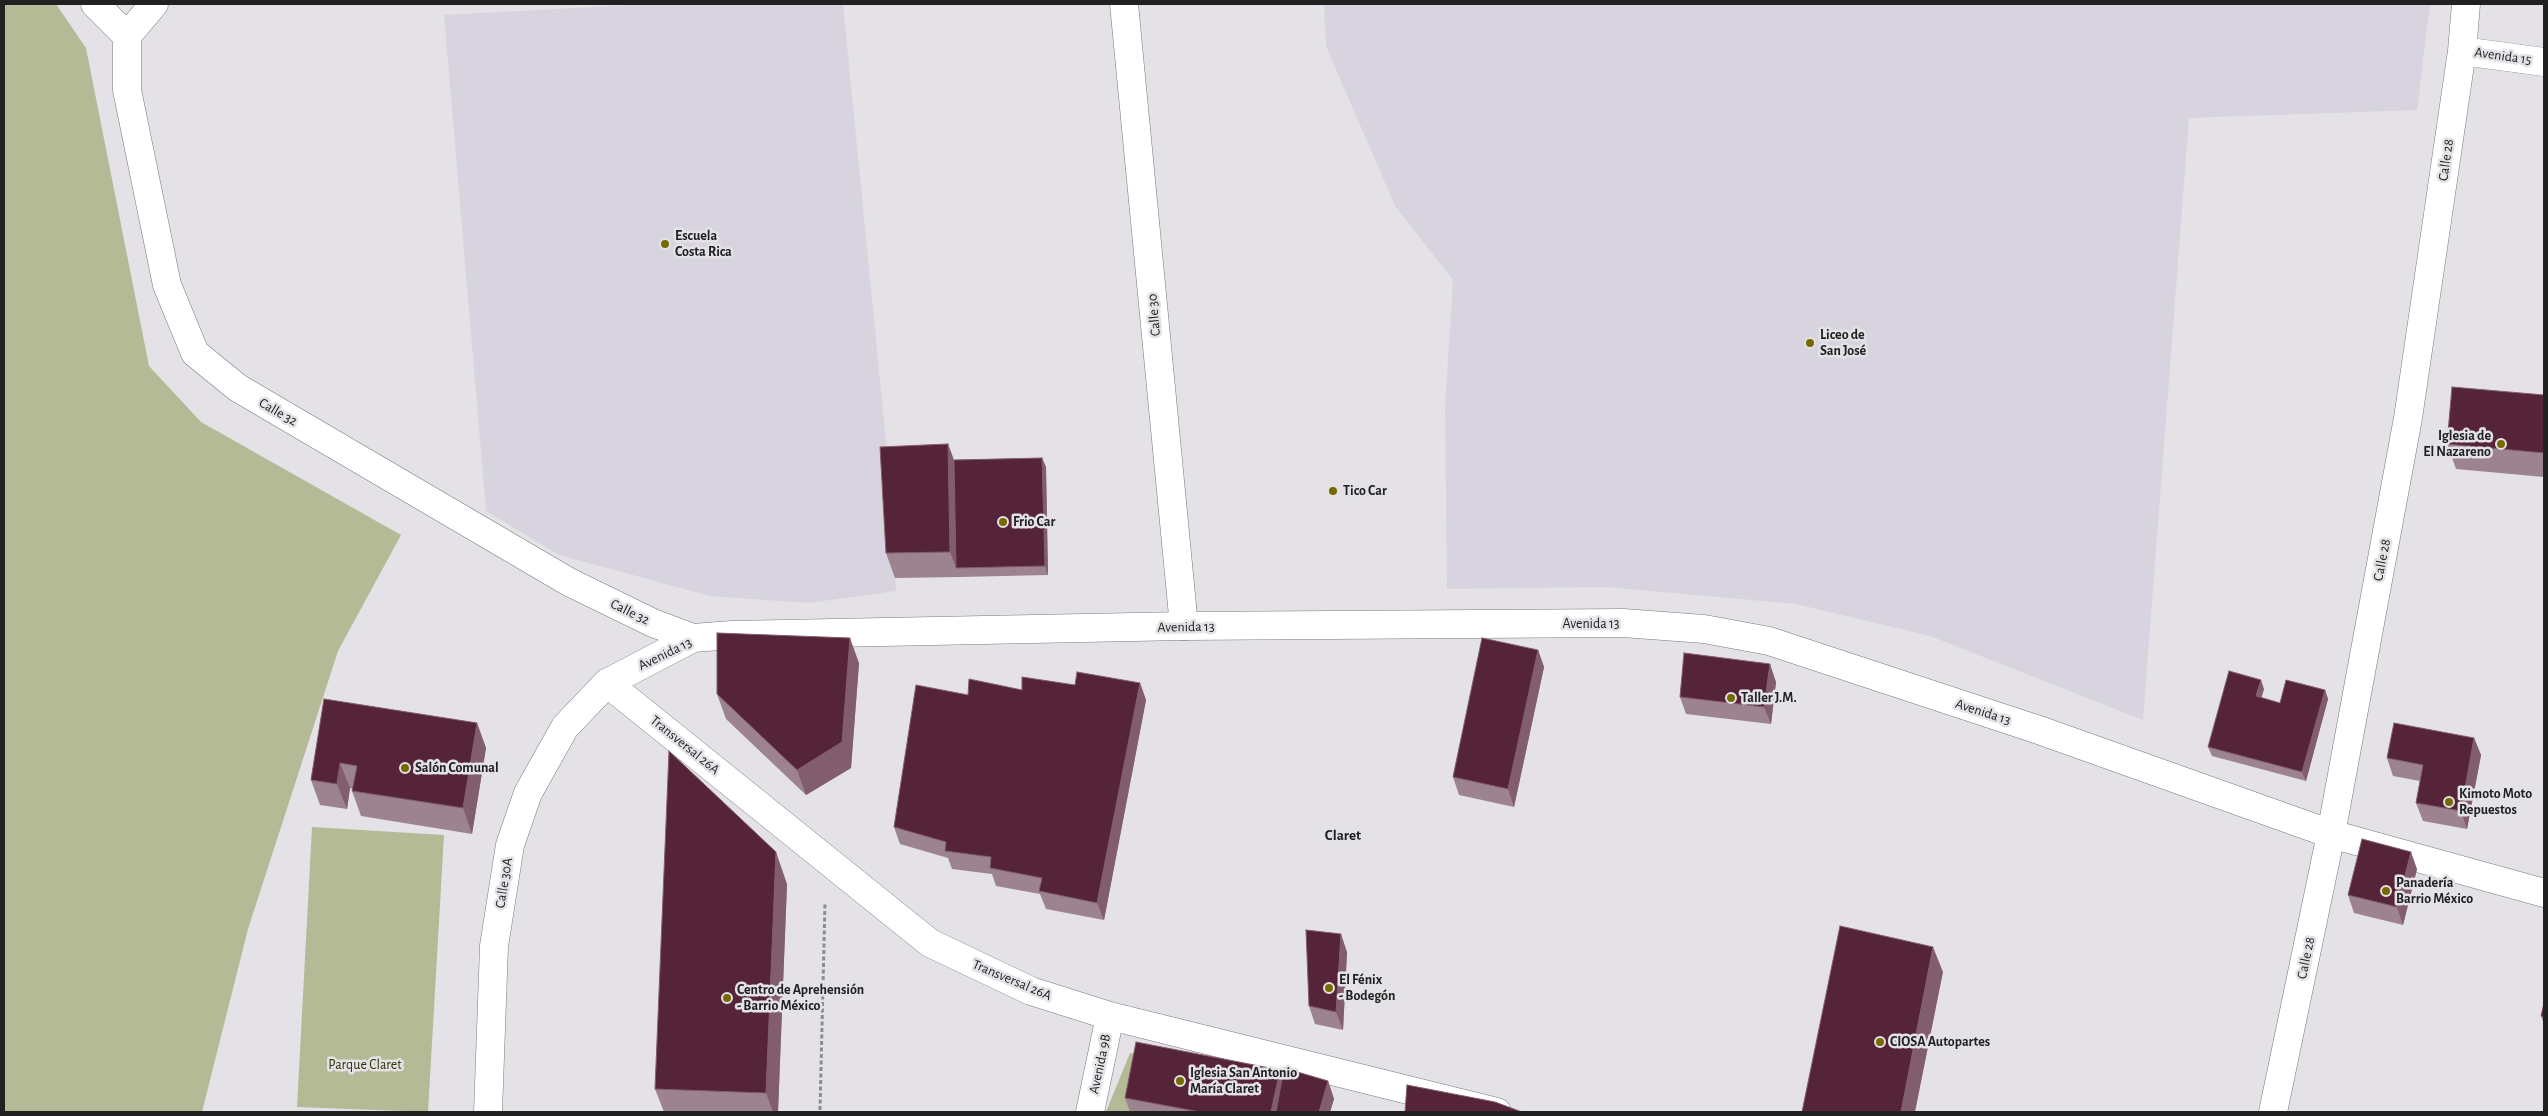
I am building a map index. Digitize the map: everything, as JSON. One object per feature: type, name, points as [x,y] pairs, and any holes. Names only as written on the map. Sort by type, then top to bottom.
[{"type":"street","points":[[95,4],[127,36],[154,4]]},
{"type":"street","name":"Calle 30","points":[[1124,4],[1184,626]]},
{"type":"street","name":"Calle 28","points":[[2274,1112],[2331,834],[2408,418],[2462,51],[2466,4]]},
{"type":"street","name":"Calle 32","points":[[127,36],[127,90],[167,286],[195,353],[238,388],[569,582],[653,623],[693,638]]},
{"type":"street","name":"Avenida 15","points":[[2462,51],[2544,62]]},
{"type":"street","name":"Avenida 13","points":[[607,683],[693,638],[752,635],[1184,626],[1623,623],[1704,629],[1778,644],[2038,730],[2331,834],[2544,893]]},
{"type":"street","name":"Transversal 26A","points":[[607,683],[930,943],[1031,991],[1110,1016],[1497,1112]]},
{"type":"street","name":"Calle 30A","points":[[488,1112],[494,946],[510,845],[528,793],[565,728],[607,683]]},
{"type":"street","name":"Avenida 9B","points":[[1090,1112],[1110,1016]]},
{"type":"path","points":[[820,1110],[826,858]]},
{"type":"shaded area","name":"Escuela Costa Rica","points":[[650,4],[843,4],[889,472],[896,591],[809,603],[710,596],[559,555],[486,511],[444,15]]},
{"type":"shaded area","name":"Liceo de San José","points":[[1324,4],[2430,4],[2417,110],[2189,118],[2143,720],[1930,636],[1796,604],[1606,587],[1447,589],[1445,407],[1453,280],[1395,206],[1326,46]]},
{"type":"green space","points":[[4,4],[56,4],[86,48],[149,366],[201,422],[401,535],[338,651],[248,929],[202,1112],[4,1112]]},
{"type":"green space","name":"Parque Claret","points":[[312,827],[444,835],[428,1112],[297,1107]]},
{"type":"green space","points":[[1130,1053],[1290,1086],[1136,1112],[1106,1112]]},
{"type":"building","points":[[2452,387],[2544,395],[2544,453],[2447,444]]},
{"type":"building","points":[[948,444],[950,552],[886,553],[880,447]]},
{"type":"building","name":"Frio Car","points":[[1042,458],[1045,566],[956,568],[954,460]]},
{"type":"building","points":[[717,633],[850,638],[842,742],[797,770],[717,694]]},
{"type":"building","points":[[1482,638],[1538,650],[1508,789],[1453,777]]},
{"type":"building","points":[[1684,653],[1770,664],[1764,707],[1680,697]]},
{"type":"building","points":[[2229,671],[2261,680],[2256,696],[2280,703],[2286,680],[2325,690],[2302,772],[2208,747]]},
{"type":"building","points":[[1077,672],[1140,683],[1097,903],[1039,891],[1042,878],[990,868],[991,857],[945,851],[946,842],[894,827],[916,685],[968,695],[969,679],[1022,690],[1022,677],[1075,685]]},
{"type":"building","name":"Salón Comunal","points":[[324,699],[477,723],[463,808],[352,791],[357,766],[340,763],[337,784],[311,780]]},
{"type":"building","name":"Kimoto Moto Repuestos","points":[[2394,723],[2474,738],[2461,811],[2416,803],[2423,765],[2387,758]]},
{"type":"building","name":"Centro de Aprehensión - Barrio México","points":[[669,751],[776,852],[766,1093],[655,1089]]},
{"type":"building","points":[[2362,839],[2411,852],[2397,907],[2348,895]]},
{"type":"building","name":"CIOSA Autopartes","points":[[1840,926],[1933,947],[1901,1112],[1802,1112]]},
{"type":"building","name":"El Fénix - Bodegón","points":[[1306,930],[1341,934],[1336,1012],[1309,1006]]},
{"type":"building","points":[[2544,1003],[2544,1017],[2541,1016]]},
{"type":"building","points":[[1136,1042],[1280,1070],[1271,1112],[1200,1112],[1125,1098]]},
{"type":"building","points":[[1284,1068],[1328,1081],[1319,1112],[1276,1112]]},
{"type":"building","points":[[1407,1085],[1495,1102],[1522,1112],[1405,1112]]},
{"type":"place","name":"Escuela Costa Rica","points":[[665,244]]},
{"type":"place","name":"Liceo de San José","points":[[1810,343]]},
{"type":"place","name":"Iglesia de El Nazareno","points":[[2501,444]]},
{"type":"place","name":"Tico Car","points":[[1333,491]]},
{"type":"place","name":"Frio Car","points":[[1003,522]]},
{"type":"place","name":"Taller J.M.","points":[[1731,698]]},
{"type":"place","name":"Salón Comunal","points":[[405,768]]},
{"type":"place","name":"Kimoto Moto Repuestos","points":[[2449,802]]},
{"type":"place","name":"Panadería Barrio México","points":[[2386,891]]},
{"type":"place","name":"El Fénix - Bodegón","points":[[1329,988]]},
{"type":"place","name":"Centro de Aprehensión - Barrio México","points":[[727,998]]},
{"type":"place","name":"CIOSA Autopartes","points":[[1880,1042]]},
{"type":"place","name":"Iglesia San Antonio María Claret","points":[[1180,1081]]},
{"type":"district","name":"Claret","points":[[1343,835]]}]
